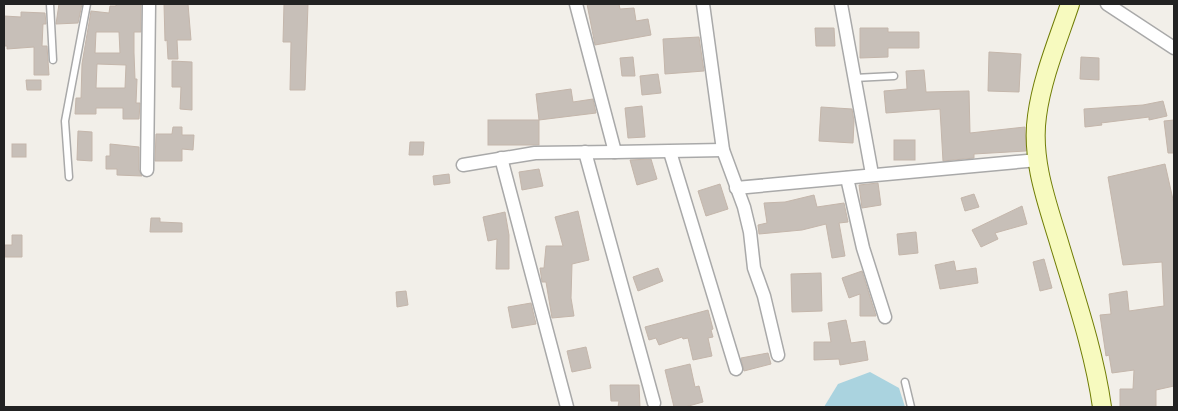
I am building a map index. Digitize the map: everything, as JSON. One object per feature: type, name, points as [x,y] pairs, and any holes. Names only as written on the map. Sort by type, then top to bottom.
[{"type":"street","points":[[147,170],[149,4]]},
{"type":"street","points":[[576,4],[615,152]]},
{"type":"street","points":[[703,4],[723,150],[748,224],[754,268],[764,296],[778,355]]},
{"type":"street","points":[[840,4],[872,174]]},
{"type":"street","points":[[1070,4],[1057,42],[1037,117],[1038,160],[1044,193],[1083,326],[1102,407]]},
{"type":"street","points":[[1107,4],[1174,48]]},
{"type":"street","points":[[463,165],[535,153],[723,150]]},
{"type":"street","points":[[585,152],[654,402]]},
{"type":"street","points":[[670,152],[736,369]]},
{"type":"street","points":[[501,158],[567,407]]},
{"type":"street","points":[[736,188],[1038,160]]},
{"type":"street","points":[[848,178],[863,248],[885,317]]},
{"type":"lane","points":[[50,4],[53,60]]},
{"type":"lane","points":[[69,177],[65,121],[87,4]]},
{"type":"lane","points":[[853,78],[894,76]]},
{"type":"lane","points":[[905,382],[911,407]]},
{"type":"water","points":[[870,372],[899,388],[905,407],[824,407],[838,384]]},
{"type":"building","points":[[59,4],[82,4],[78,23],[56,24]]},
{"type":"building","points":[[116,4],[141,4],[141,32],[134,32],[135,79],[137,79],[136,103],[140,103],[139,119],[123,119],[123,108],[96,108],[96,114],[75,114],[76,98],[81,98],[82,64],[91,11],[109,13],[110,6],[116,6]],"holes":[[[96,32],[119,32],[120,53],[95,53]],[[97,64],[126,65],[125,88],[96,88]]]},
{"type":"building","points":[[164,4],[188,4],[191,40],[177,40],[178,59],[168,59],[167,40],[165,41]]},
{"type":"building","points":[[284,4],[308,4],[305,90],[290,90],[291,42],[283,42]]},
{"type":"building","points":[[587,4],[619,4],[620,9],[634,8],[636,21],[648,19],[651,35],[595,45]]},
{"type":"building","points":[[21,12],[45,13],[46,24],[43,24],[42,46],[47,46],[49,75],[34,75],[34,47],[7,49],[7,46],[4,46],[4,16],[21,17]]},
{"type":"building","points":[[815,28],[834,28],[835,46],[816,46]]},
{"type":"building","points":[[860,28],[888,28],[888,32],[919,32],[919,48],[888,48],[888,57],[860,58]]},
{"type":"building","points":[[699,37],[704,71],[665,74],[663,39]]},
{"type":"building","points":[[989,52],[1021,54],[1019,92],[988,91]]},
{"type":"building","points":[[633,57],[635,76],[622,76],[620,58]]},
{"type":"building","points":[[1081,57],[1099,58],[1099,80],[1080,79]]},
{"type":"building","points":[[172,61],[192,62],[192,110],[180,109],[181,87],[172,87]]},
{"type":"building","points":[[924,70],[926,92],[969,91],[970,133],[1025,127],[1026,151],[974,154],[974,158],[943,161],[940,109],[886,113],[884,91],[907,89],[906,71]]},
{"type":"building","points":[[658,74],[661,93],[642,95],[640,76]]},
{"type":"building","points":[[26,80],[41,80],[41,90],[27,90]]},
{"type":"building","points":[[571,89],[573,102],[593,99],[596,113],[539,120],[536,94]]},
{"type":"building","points":[[1163,101],[1167,116],[1149,120],[1149,117],[1101,123],[1102,125],[1085,127],[1084,109],[1143,105]]},
{"type":"building","points":[[642,106],[645,137],[628,138],[625,108]]},
{"type":"building","points":[[821,107],[852,109],[854,121],[853,143],[819,141]]},
{"type":"building","points":[[488,120],[539,120],[539,145],[488,145]]},
{"type":"building","points":[[1174,120],[1174,153],[1168,153],[1164,121]]},
{"type":"building","points":[[173,127],[182,127],[182,135],[194,135],[193,150],[182,149],[182,161],[155,161],[156,134],[172,134]]},
{"type":"building","points":[[78,131],[92,132],[92,161],[77,160]]},
{"type":"building","points":[[894,140],[915,140],[915,160],[894,160]]},
{"type":"building","points":[[410,142],[424,142],[423,155],[409,155]]},
{"type":"building","points":[[12,144],[26,144],[26,157],[12,157]]},
{"type":"building","points":[[110,144],[139,147],[139,170],[142,176],[117,175],[117,169],[106,169],[106,156],[110,156]]},
{"type":"building","points":[[651,159],[657,179],[637,185],[630,160]]},
{"type":"building","points":[[1165,164],[1174,204],[1174,386],[1156,390],[1156,407],[1120,407],[1120,389],[1133,389],[1134,370],[1112,373],[1109,355],[1106,356],[1100,315],[1111,314],[1109,294],[1127,291],[1129,311],[1164,306],[1162,262],[1123,265],[1108,177]]},
{"type":"building","points":[[539,169],[543,186],[522,190],[519,172]]},
{"type":"building","points":[[449,174],[450,183],[434,185],[433,176]]},
{"type":"building","points":[[878,183],[881,205],[862,208],[859,185]]},
{"type":"building","points":[[720,184],[728,209],[706,216],[698,191]]},
{"type":"building","points":[[974,194],[979,207],[965,211],[961,198]]},
{"type":"building","points":[[814,195],[817,207],[844,203],[848,222],[839,223],[845,256],[832,258],[826,224],[802,230],[759,234],[758,225],[767,223],[764,203],[785,202]]},
{"type":"building","points":[[1022,206],[1027,224],[995,233],[998,239],[981,247],[972,230]]},
{"type":"building","points":[[578,211],[589,260],[572,264],[571,298],[574,316],[552,318],[546,282],[542,282],[540,268],[544,268],[546,246],[563,246],[555,217]]},
{"type":"building","points":[[505,212],[509,235],[509,269],[496,269],[497,239],[488,241],[483,217]]},
{"type":"building","points":[[151,218],[160,218],[160,222],[182,223],[182,232],[150,232]]},
{"type":"building","points":[[916,232],[918,253],[899,255],[897,234]]},
{"type":"building","points":[[12,235],[22,235],[22,257],[5,257],[5,245],[12,245]]},
{"type":"building","points":[[1044,259],[1052,288],[1040,291],[1033,262]]},
{"type":"building","points":[[954,261],[956,271],[976,268],[978,283],[940,289],[935,265]]},
{"type":"building","points":[[658,268],[663,281],[638,291],[633,277]]},
{"type":"building","points":[[862,271],[876,316],[860,316],[860,294],[849,298],[842,278]]},
{"type":"building","points":[[821,273],[822,311],[792,312],[791,274]]},
{"type":"building","points":[[406,291],[408,305],[397,307],[396,292]]},
{"type":"building","points":[[531,303],[536,324],[512,328],[508,307]]},
{"type":"building","points":[[708,310],[713,329],[711,330],[713,337],[708,338],[712,356],[693,360],[688,338],[683,339],[682,337],[659,345],[656,338],[649,340],[645,327]]},
{"type":"building","points":[[846,320],[851,343],[865,341],[868,360],[840,365],[839,359],[814,360],[814,342],[831,342],[828,323]]},
{"type":"building","points":[[586,347],[591,368],[572,372],[567,351]]},
{"type":"building","points":[[768,353],[771,364],[744,371],[741,358]]},
{"type":"building","points":[[690,364],[695,387],[699,386],[703,402],[685,407],[674,407],[665,370]]},
{"type":"building","points":[[610,385],[639,385],[640,407],[618,407],[619,401],[611,401]]}]
